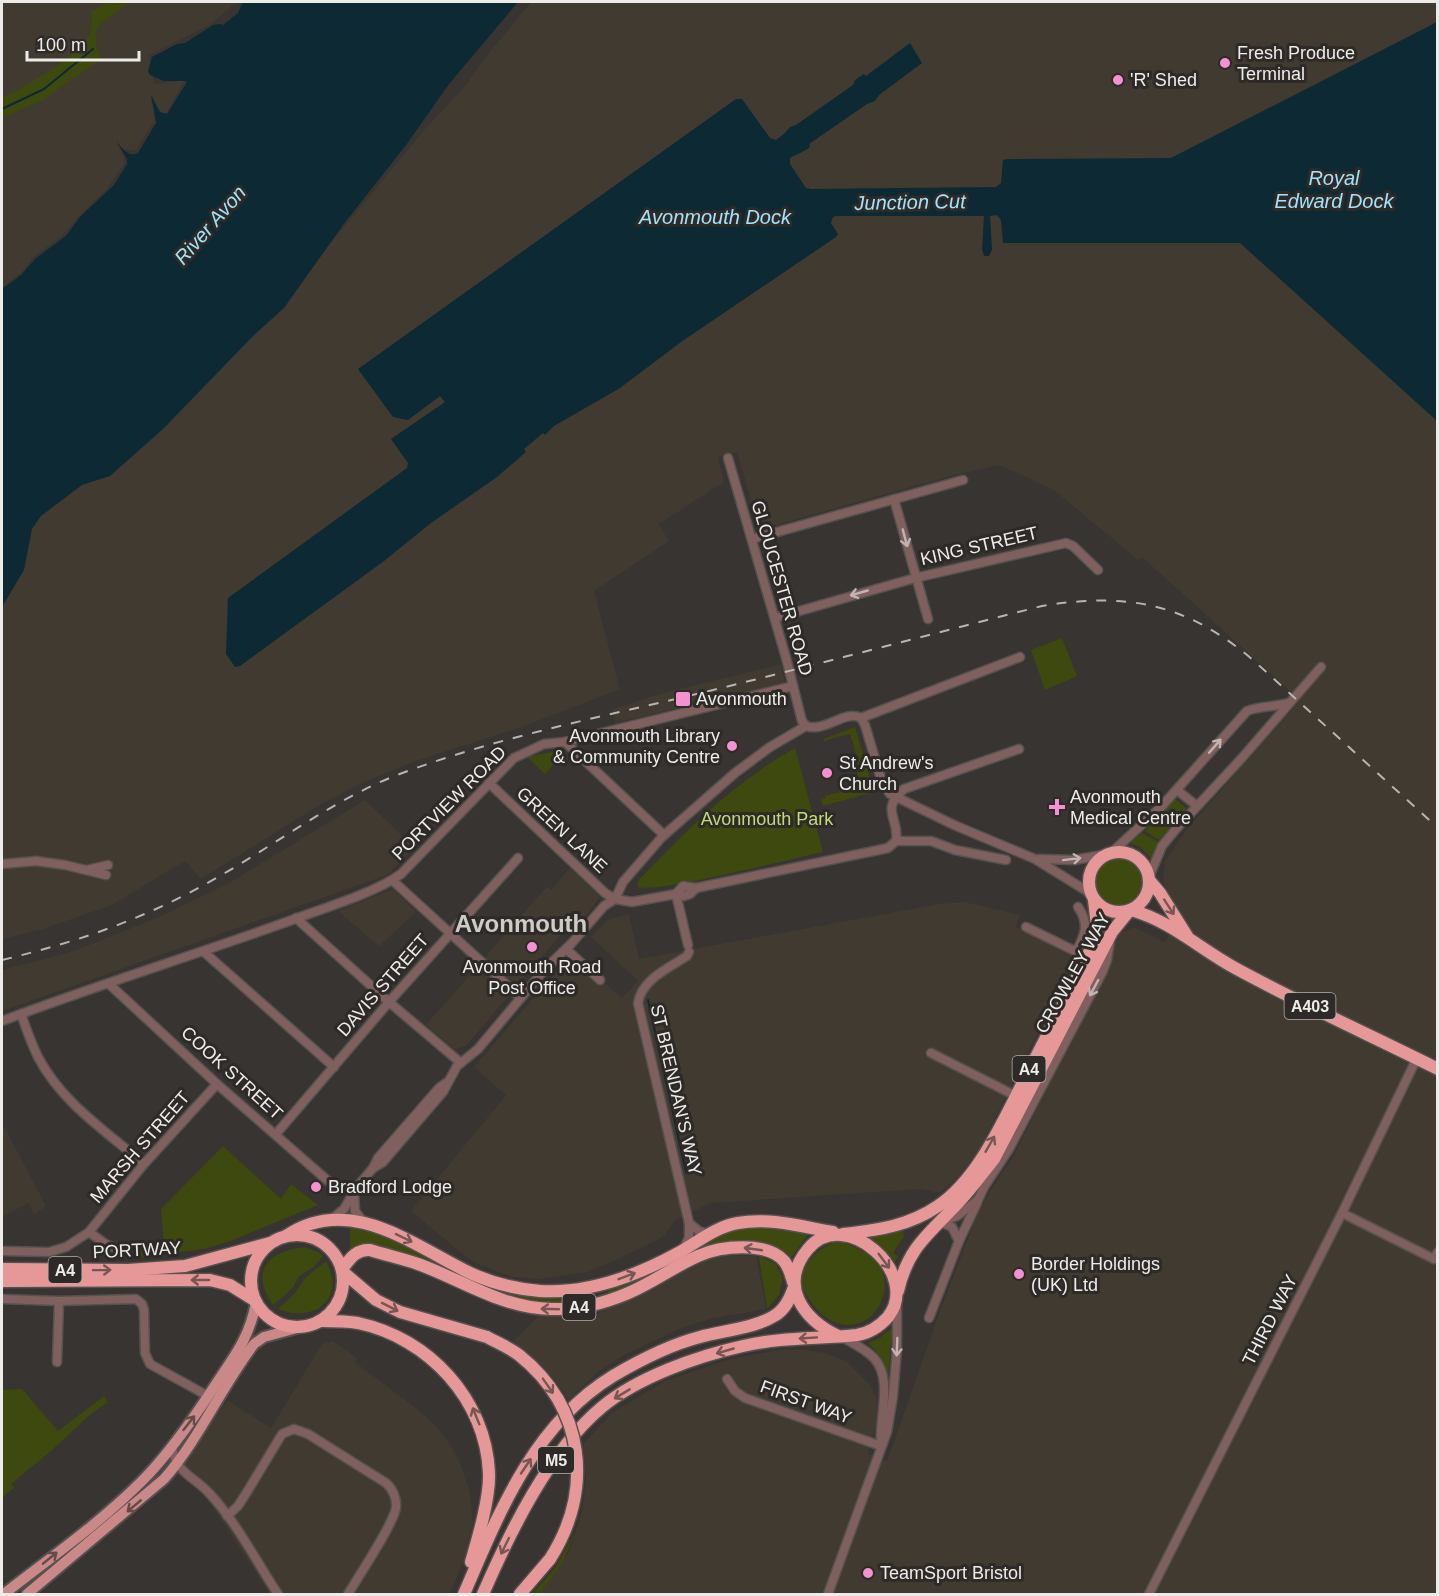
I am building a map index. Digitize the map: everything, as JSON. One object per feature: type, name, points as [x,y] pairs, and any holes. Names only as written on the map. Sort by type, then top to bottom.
[{"type":"highway","points":[[1121,852],[1135,857],[1143,863],[1149,878],[1146,895],[1140,904],[1119,913],[1101,907],[1092,896],[1089,882],[1090,872],[1099,860],[1110,854],[1121,852]]},
{"type":"highway","name":"A403","points":[[1149,878],[1187,936]]},
{"type":"highway","name":"CROWLEY WAY","points":[[839,1234],[904,1224],[922,1216],[941,1204],[978,1164],[1016,1096],[1081,954],[1096,931],[1092,896]]},
{"type":"highway","name":"A403","points":[[1130,910],[1149,915],[1187,936],[1235,968],[1437,1069]]},
{"type":"highway","name":"CROWLEY WAY","points":[[897,1296],[910,1255],[924,1236],[975,1184],[994,1159],[1112,933],[1130,910]]},
{"type":"highway","name":"A4","points":[[286,1236],[308,1224],[333,1218],[364,1223],[394,1233],[471,1273],[498,1284],[540,1291],[567,1291],[603,1284],[660,1263],[708,1234],[730,1225],[756,1222],[782,1224],[839,1234]]},
{"type":"highway","points":[[839,1234],[866,1245],[880,1256],[895,1279],[897,1296],[890,1313],[877,1326],[862,1334],[840,1336],[821,1326],[810,1316],[798,1300],[794,1285],[796,1269],[806,1252],[820,1238],[839,1234]]},
{"type":"highway","points":[[302,1235],[319,1240],[333,1252],[342,1271],[342,1291],[335,1308],[322,1321],[310,1326],[289,1327],[273,1322],[255,1301],[251,1289],[252,1268],[271,1242],[286,1236],[302,1235]]},
{"type":"highway","name":"PORTWAY","points":[[2,1269],[128,1270],[185,1266],[271,1242]]},
{"type":"highway","name":"A4","points":[[342,1271],[353,1255],[370,1250],[418,1264],[507,1302],[531,1308],[566,1309],[590,1305],[627,1294],[653,1282],[699,1255],[728,1248],[746,1248],[768,1251],[783,1259],[794,1285]]},
{"type":"highway","name":"M5","points":[[342,1271],[376,1300],[400,1312],[487,1337],[520,1356],[543,1379],[560,1404],[574,1441],[578,1476],[576,1497],[564,1534],[550,1559],[520,1594]]},
{"type":"highway","name":"PORTWAY","points":[[2,1281],[210,1280],[230,1286],[255,1301]]},
{"type":"highway","name":"M5","points":[[464,1594],[507,1496],[524,1467],[550,1433],[577,1404],[612,1377],[667,1348],[775,1316],[788,1303],[794,1285]]},
{"type":"highway","points":[[322,1321],[359,1323],[405,1341],[439,1364],[458,1385],[471,1406],[484,1438],[490,1476],[477,1544],[460,1594]]},
{"type":"highway","name":"M5","points":[[483,1594],[511,1534],[539,1484],[584,1424],[603,1406],[662,1372],[692,1360],[743,1346],[777,1340],[840,1336]]},
{"type":"main road","points":[[4,1594],[110,1510],[150,1472],[208,1396],[242,1345],[252,1324],[255,1301]]},
{"type":"main road","points":[[27,1594],[148,1494],[176,1465],[254,1344],[264,1337],[297,1328]]},
{"type":"street","name":"GLOUCESTER ROAD","points":[[728,458],[806,726]]},
{"type":"street","points":[[752,538],[963,480]]},
{"type":"street","points":[[894,500],[928,619]]},
{"type":"street","name":"KING STREET","points":[[775,618],[915,578],[1070,544],[1098,570]]},
{"type":"street","name":"KING STREET","points":[[1050,547],[1052,557]]},
{"type":"street","points":[[333,1218],[344,1209],[378,1158],[439,1088],[446,1083],[454,1069],[478,1049],[551,963],[604,906],[615,899],[623,882],[664,835],[735,773],[770,747],[806,726],[817,728],[852,716],[861,718],[1020,657]]},
{"type":"street","points":[[1149,878],[1165,842],[1321,666]]},
{"type":"street","name":"PORTVIEW ROAD","points":[[2,1021],[204,952],[392,880],[401,874],[506,765],[521,754],[544,744],[565,742],[793,686]]},
{"type":"street","points":[[1035,859],[1074,860],[1110,854],[1146,823],[1244,714],[1250,710],[1288,704]]},
{"type":"street","points":[[1261,708],[1270,725]]},
{"type":"street","points":[[861,718],[884,787],[896,796],[954,825],[1035,859],[1092,896]]},
{"type":"street","points":[[565,742],[664,835]]},
{"type":"street","points":[[615,899],[632,902],[676,894],[683,886],[696,888],[888,848],[896,841],[897,835],[891,812],[896,796],[904,789],[1018,749]]},
{"type":"street","name":"GREEN LANE","points":[[489,783],[605,893],[615,899]]},
{"type":"street","points":[[1177,790],[1197,806]]},
{"type":"street","points":[[896,841],[931,841],[955,850],[1006,860]]},
{"type":"street","name":"DAVIS STREET","points":[[276,1134],[389,1002],[518,858]]},
{"type":"street","points":[[2,864],[36,861],[106,875]]},
{"type":"street","points":[[87,870],[108,865]]},
{"type":"street","points":[[392,880],[521,998]]},
{"type":"street","name":"ST BRENDAN'S WAY","points":[[676,894],[688,949],[687,956],[643,987],[638,1003],[689,1223],[688,1238],[682,1250]]},
{"type":"street","points":[[1026,927],[1081,954],[1086,927],[1085,918],[1078,907]]},
{"type":"street","points":[[296,918],[461,1063]]},
{"type":"street","points":[[929,1318],[959,1241],[984,1187],[1010,1149],[1102,973],[1112,933]]},
{"type":"street","points":[[566,949],[600,980]]},
{"type":"street","points":[[204,952],[334,1066]]},
{"type":"street","name":"COOK STREET","points":[[109,984],[217,1084],[335,1186]]},
{"type":"street","points":[[21,1014],[37,1056],[48,1074],[75,1107],[144,1164]]},
{"type":"street","points":[[931,1053],[1016,1096]]},
{"type":"street","name":"THIRD WAY","points":[[1149,1594],[1342,1213],[1417,1059]]},
{"type":"street","name":"MARSH STREET","points":[[89,1232],[144,1164],[217,1084]]},
{"type":"street","points":[[354,1192],[355,1210],[364,1223]]},
{"type":"street","points":[[940,1222],[957,1216],[978,1200]]},
{"type":"street","points":[[1342,1213],[1434,1259],[1437,1252]]},
{"type":"street","points":[[940,1222],[952,1227],[959,1241]]},
{"type":"street","points":[[689,1223],[699,1231],[708,1234]]},
{"type":"street","name":"PORTWAY","points":[[2,1251],[49,1252],[66,1247],[89,1232],[107,1245],[124,1251]]},
{"type":"street","points":[[828,1594],[890,1419],[897,1349],[897,1296]]},
{"type":"street","points":[[2,1299],[58,1301],[136,1299],[142,1304],[144,1310],[145,1353],[150,1364],[208,1396]]},
{"type":"street","points":[[57,1362],[58,1301]]},
{"type":"street","points":[[840,1336],[868,1353],[880,1369],[883,1389],[879,1433],[881,1446]]},
{"type":"street","name":"FIRST WAY","points":[[727,1379],[735,1391],[745,1398],[881,1446]]},
{"type":"street","points":[[227,1516],[248,1492],[282,1434],[294,1429],[308,1434],[376,1477],[390,1487],[396,1509],[393,1519],[348,1594]]},
{"type":"street","points":[[172,1445],[176,1465],[208,1491],[278,1594]]},
{"type":"street","points":[[150,1472],[176,1465]]},
{"type":"street","points":[[27,1576],[36,1587]]},
{"type":"shaded area","points":[[2,2],[236,2],[211,24],[149,55],[154,84],[183,80],[159,126],[153,123],[135,151],[121,148],[124,164],[106,190],[62,236],[33,257],[23,271],[2,287]]},
{"type":"shaded area","points":[[531,2],[1437,2],[1437,1594],[540,1594],[569,1552],[582,1513],[586,1477],[583,1444],[613,1412],[665,1381],[734,1358],[784,1349],[825,1353],[846,1361],[870,1385],[878,1408],[868,1454],[887,1461],[977,1215],[1014,1155],[1108,967],[1115,943],[1121,933],[1134,927],[1165,942],[1179,911],[1163,881],[1165,861],[1187,829],[1300,700],[1142,557],[1138,560],[1055,491],[1018,473],[998,465],[765,528],[758,524],[737,452],[718,457],[724,482],[659,524],[669,541],[594,591],[620,689],[522,727],[416,761],[362,783],[318,806],[201,879],[185,861],[112,905],[43,929],[2,939],[2,599],[26,521],[273,313],[425,129],[466,85],[483,60]]},
{"type":"shaded area","points":[[781,665],[785,683],[615,723],[613,709],[663,693]]},
{"type":"shaded area","points":[[365,800],[415,848],[387,875],[2,1011],[2,970],[71,952],[159,917],[229,883]]},
{"type":"shaded area","points":[[570,868],[600,897],[578,926],[563,932],[466,1046],[454,1049],[426,1025],[547,886],[551,890]]},
{"type":"shaded area","points":[[393,889],[416,912],[379,946],[338,911]]},
{"type":"shaded area","points":[[965,902],[1020,915],[1016,927],[1075,958],[979,1150],[959,1176],[940,1193],[920,1189],[711,1203],[675,1220],[665,1235],[657,1240],[614,1261],[588,1272],[541,1279],[512,1277],[477,1264],[411,1211],[506,1095],[474,1067],[568,958],[600,985],[603,982],[622,998],[638,981],[591,937],[607,920],[629,914],[639,959],[939,904]]},
{"type":"shaded area","points":[[5,1128],[46,1206],[34,1215],[29,1203],[2,1217],[2,1130]]},
{"type":"shaded area","points":[[723,1255],[756,1256],[766,1309],[710,1319],[679,1329],[624,1355],[599,1371],[568,1400],[542,1365],[512,1342],[540,1315],[597,1314],[707,1259]]},
{"type":"shaded area","points":[[333,1341],[357,1358],[355,1362],[421,1412],[438,1428],[453,1449],[461,1466],[470,1493],[473,1523],[465,1557],[450,1594],[270,1594],[204,1494],[178,1473],[227,1400],[271,1428],[322,1344]]},
{"type":"green space","points":[[108,2],[129,2],[97,27],[96,46],[101,57],[97,62],[43,100],[2,118],[2,98],[22,88],[72,55],[90,33],[92,11]]},
{"type":"green space","points":[[1062,638],[1077,676],[1045,690],[1031,650]]},
{"type":"green space","points":[[855,727],[874,792],[823,806],[821,800],[825,796],[839,792],[839,789],[859,781],[855,763],[858,760],[850,734],[827,740],[826,743],[823,739]]},
{"type":"green space","name":"Avonmouth Park","points":[[795,748],[823,852],[697,881],[650,888],[638,887],[638,881],[711,808],[751,776]]},
{"type":"green space","points":[[561,750],[564,753],[545,774],[527,757]]},
{"type":"green space","points":[[1174,798],[1187,809],[1159,840],[1145,831]]},
{"type":"green space","points":[[1142,833],[1158,842],[1152,859],[1140,847],[1129,842]]},
{"type":"green space","points":[[1118,858],[1135,865],[1142,882],[1135,899],[1118,906],[1101,899],[1094,882],[1101,865]]},
{"type":"green space","points":[[223,1146],[281,1199],[291,1184],[318,1205],[228,1242],[204,1249],[142,1257],[127,1249],[164,1245],[161,1209]]},
{"type":"green space","points":[[350,1226],[391,1238],[479,1281],[591,1291],[593,1299],[561,1305],[514,1300],[454,1275],[350,1251]]},
{"type":"green space","points":[[750,1227],[809,1233],[790,1259],[749,1242],[609,1295],[607,1288],[723,1233]]},
{"type":"green space","points":[[903,1230],[904,1236],[893,1253],[898,1256],[895,1262],[880,1245],[870,1238]]},
{"type":"green space","points":[[840,1241],[873,1258],[883,1273],[885,1282],[878,1308],[872,1316],[856,1324],[840,1324],[819,1312],[802,1285],[805,1268],[814,1256],[826,1246]]},
{"type":"green space","points":[[305,1247],[323,1256],[314,1267],[299,1276],[292,1289],[273,1305],[263,1282],[266,1265],[281,1253]]},
{"type":"green space","points":[[759,1256],[776,1264],[783,1278],[779,1295],[767,1309]]},
{"type":"green space","points":[[326,1261],[332,1287],[323,1305],[303,1313],[291,1313],[278,1309],[295,1293],[305,1278]]},
{"type":"green space","points":[[892,1330],[888,1382],[882,1361],[868,1343]]},
{"type":"green space","points":[[22,1389],[58,1431],[104,1396],[108,1402],[92,1413],[11,1484],[14,1488],[2,1498],[2,1390]]},
{"type":"green space","points":[[576,1530],[564,1560],[540,1594],[532,1594],[556,1567]]},
{"type":"water","name":"River Avon","points":[[243,2],[518,2],[449,84],[284,308],[254,335],[163,429],[110,476],[82,485],[41,516],[32,529],[24,570],[2,607],[2,289],[21,275],[36,258],[66,236],[80,217],[114,185],[127,164],[127,159],[116,141],[128,153],[138,153],[156,123],[151,95],[160,112],[167,114],[187,82],[164,81],[150,75],[148,71],[152,57],[177,44],[185,43],[213,25],[223,25],[238,13]]},
{"type":"water","points":[[1437,22],[1437,421],[1240,243],[1003,243],[1001,220],[997,215],[990,216],[992,250],[989,256],[984,256],[982,249],[984,216],[836,216],[833,217],[831,223],[838,234],[836,237],[681,342],[620,388],[554,426],[545,435],[543,433],[524,449],[526,452],[497,477],[431,523],[384,561],[240,666],[235,667],[226,654],[228,598],[407,468],[408,463],[391,439],[445,402],[440,396],[408,420],[393,417],[358,369],[736,99],[742,99],[770,138],[776,140],[790,127],[853,85],[855,80],[864,74],[866,76],[910,43],[922,63],[879,95],[875,101],[867,104],[809,144],[808,149],[790,158],[790,164],[806,188],[811,189],[996,187],[1001,183],[1003,160],[1007,159],[1171,158]]},
{"type":"waterway","points":[[2,109],[44,89],[93,49]]},
{"type":"waterway","points":[[648,1000],[686,1172]]},
{"type":"railway","points":[[2,960],[59,945],[113,927],[165,905],[218,877],[350,797],[373,785],[436,761],[514,738],[754,680],[1042,606],[1073,602],[1128,602],[1154,606],[1179,614],[1204,626],[1253,660],[1438,828]]},
{"type":"place","name":"Fresh Produce Terminal","points":[[1225,63]]},
{"type":"place","name":"'R' Shed","points":[[1118,80]]},
{"type":"place","name":"Avonmouth","points":[[683,699]]},
{"type":"place","name":"Avonmouth Library & Community Centre","points":[[732,746]]},
{"type":"place","name":"St Andrew's Church","points":[[827,773]]},
{"type":"place","name":"Avonmouth Medical Centre","points":[[1057,807]]},
{"type":"place","name":"Avonmouth Road Post Office","points":[[532,947]]},
{"type":"place","name":"Bradford Lodge","points":[[316,1187]]},
{"type":"place","name":"Border Holdings (UK) Ltd","points":[[1019,1274]]},
{"type":"place","name":"TeamSport Bristol","points":[[868,1573]]},
{"type":"district","name":"Avonmouth","points":[[521,923]]},
{"type":"water label","name":"Royal Edward Dock","points":[[1334,190]]},
{"type":"water label","name":"Junction Cut","points":[[910,202]]},
{"type":"water label","name":"Avonmouth Dock","points":[[715,217]]}]
